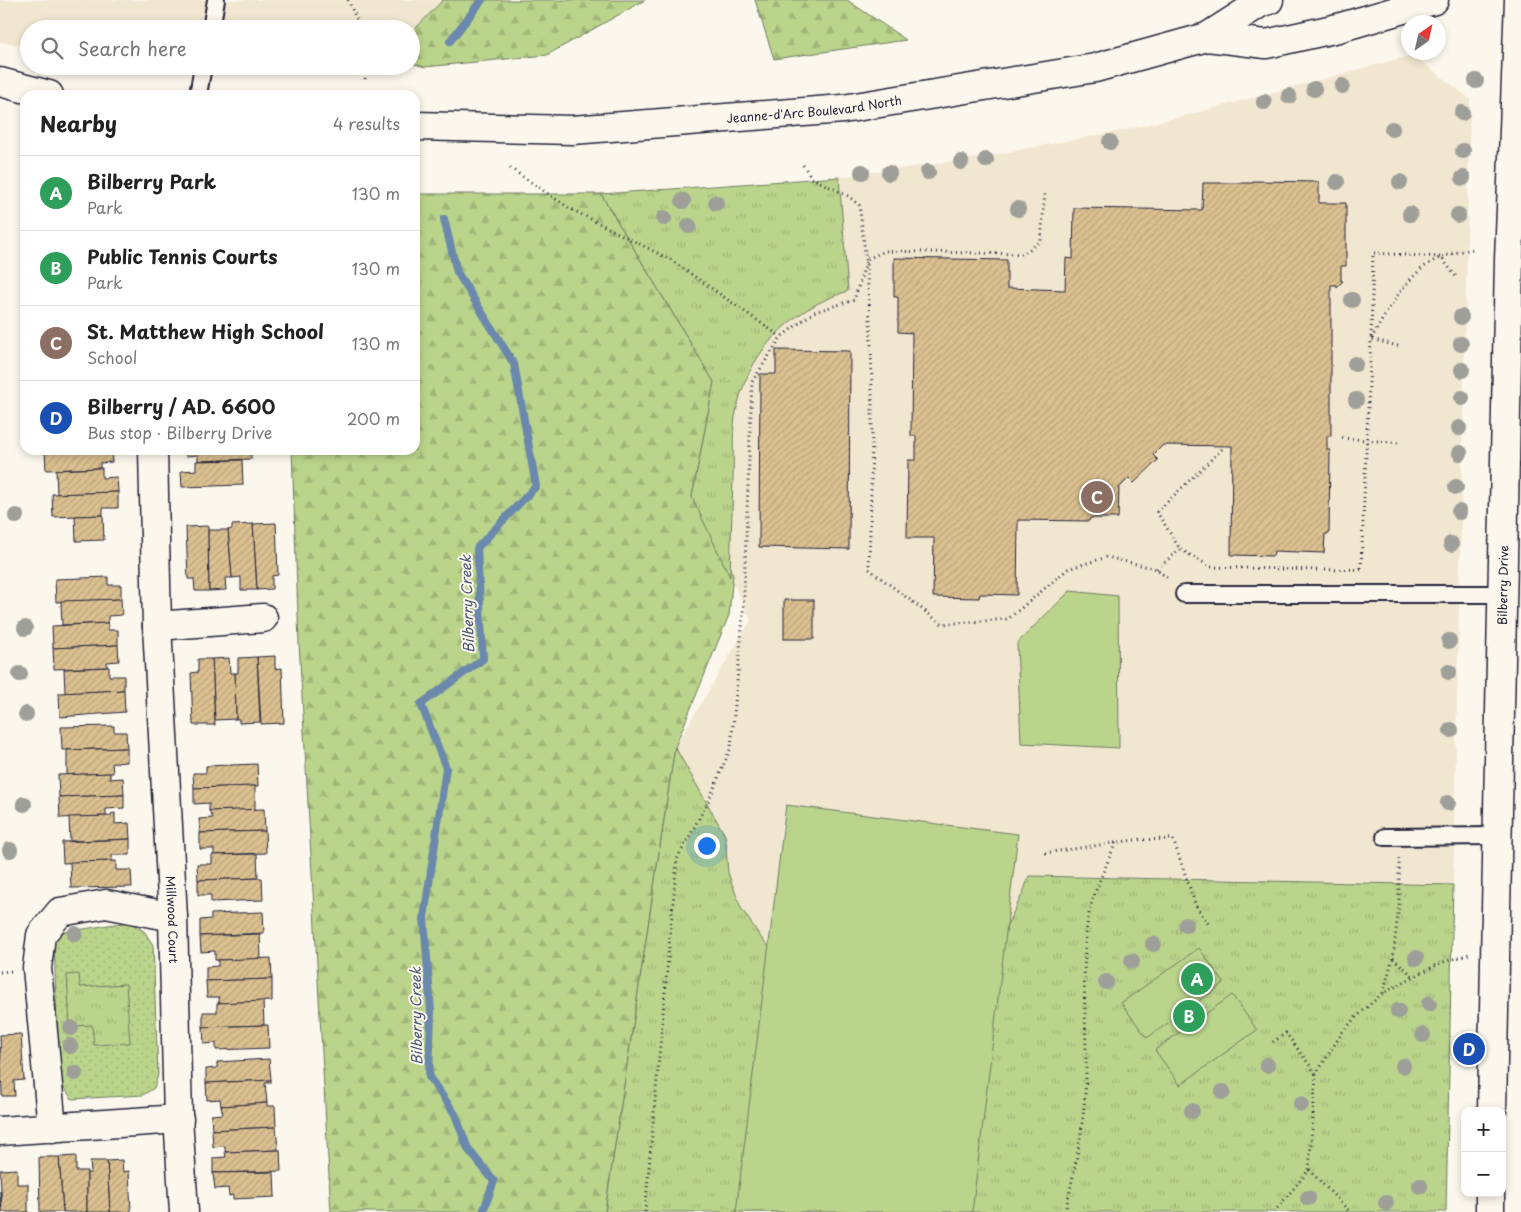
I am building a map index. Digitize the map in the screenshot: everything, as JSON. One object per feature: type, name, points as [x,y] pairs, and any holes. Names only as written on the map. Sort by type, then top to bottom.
[{"type":"street","name":"Jeanne-d'Arc Boulevard North","points":[[420,126],[572,130],[843,110],[1095,68],[1207,37],[1260,2],[1269,0]]},
{"type":"street","name":"Jeanne-d'Arc Boulevard North","points":[[1207,37],[1266,44],[1338,28],[1434,0]]},
{"type":"street","name":"Bilberry Drive","points":[[1492,1107],[1509,260],[1519,0]]},
{"type":"street","points":[[0,82],[30,90]]},
{"type":"street","points":[[0,99],[20,98]]},
{"type":"street","points":[[1515,140],[1521,102]]},
{"type":"street","name":"Millwood Court","points":[[154,455],[157,626],[173,917],[179,1119],[184,1212]]},
{"type":"street","points":[[157,626],[263,618]]},
{"type":"street","points":[[52,1128],[37,968],[41,935],[60,912],[106,904],[173,917]]},
{"type":"street","points":[[0,1131],[179,1119]]},
{"type":"street","points":[[1490,1197],[1490,1212]]},
{"type":"lane","points":[[213,20],[216,0]]},
{"type":"lane","points":[[199,90],[201,75]]},
{"type":"lane","points":[[1184,594],[1501,594]]},
{"type":"lane","points":[[1392,837],[1498,836]]},
{"type":"path","points":[[348,0],[358,20]]},
{"type":"path","points":[[365,75],[365,79]]},
{"type":"path","points":[[803,165],[812,178],[848,196],[859,206],[867,259],[872,407],[869,569],[942,624],[1008,619],[1068,569],[1107,556],[1157,569],[1184,594]]},
{"type":"path","points":[[510,168],[569,208],[671,260],[781,337]]},
{"type":"path","points":[[645,1212],[677,859],[708,800],[730,747],[743,617],[752,382],[781,337],[814,312],[854,300],[867,259],[885,251],[1023,254],[1042,240],[1045,191]]},
{"type":"path","points":[[1361,568],[1373,253],[1441,257],[1473,248]]},
{"type":"path","points":[[1441,257],[1457,278]]},
{"type":"path","points":[[1371,339],[1389,308],[1412,278],[1441,257]]},
{"type":"path","points":[[1371,339],[1398,346]]},
{"type":"path","points":[[1342,438],[1401,443]]},
{"type":"path","points":[[1222,449],[1157,512],[1180,549],[1211,567],[1324,570],[1361,568],[1396,594]]},
{"type":"path","points":[[1157,569],[1180,549]]},
{"type":"path","points":[[1383,993],[1394,958],[1398,904],[1392,837]]},
{"type":"path","points":[[1045,853],[1116,842],[1173,839],[1196,906],[1209,925]]},
{"type":"path","points":[[1065,1212],[1082,1133],[1086,1076],[1084,996],[1087,924],[1094,896],[1116,842]]},
{"type":"path","points":[[1274,1212],[1309,1170],[1316,1074],[1334,1045],[1354,1019],[1383,993],[1438,964],[1495,946]]},
{"type":"path","points":[[1394,958],[1414,977]]},
{"type":"path","points":[[1280,1030],[1283,1035]]},
{"type":"path","points":[[1273,1042],[1286,1033],[1316,1074]]},
{"type":"path","points":[[1309,1170],[1350,1212]]},
{"type":"shaded area","points":[[0,0],[443,0],[420,24],[420,20],[20,20],[20,45],[0,42]]},
{"type":"shaded area","points":[[1401,58],[1401,60],[1419,60],[1470,99],[1453,885],[1029,876],[1023,893],[1006,927],[775,953],[762,939],[741,908],[728,873],[725,835],[675,747],[751,620],[730,577],[735,418],[741,391],[761,352],[784,325],[806,309],[847,290],[839,177],[983,157],[1125,130]]},
{"type":"green space","points":[[443,0],[645,0],[547,55],[425,67],[420,66],[420,24]]},
{"type":"green space","points":[[755,0],[847,0],[906,40],[774,59]]},
{"type":"green space","points":[[839,177],[848,291],[826,299],[789,323],[760,354],[749,373],[741,394],[734,424],[730,577],[692,497],[714,382],[601,194]]},
{"type":"green space","points":[[420,194],[601,194],[714,382],[692,497],[733,575],[729,615],[675,747],[605,1212],[331,1212],[299,643],[292,455],[420,455]]},
{"type":"green space","points":[[1070,591],[1118,596],[1119,748],[1021,743],[1017,643]]},
{"type":"green space","points":[[675,747],[725,835],[728,873],[741,908],[762,939],[775,953],[1006,927],[1023,893],[1029,876],[1453,885],[1446,1212],[605,1212]]},
{"type":"green space","points":[[786,805],[1018,834],[972,1212],[736,1212]]},
{"type":"green space","points":[[128,922],[144,931],[153,945],[158,1075],[154,1088],[143,1095],[72,1099],[59,1081],[54,941],[58,933]]},
{"type":"green space","points":[[1199,948],[1224,983],[1147,1038],[1121,1003]]},
{"type":"green space","points":[[79,974],[80,987],[126,984],[130,1043],[94,1045],[92,1025],[70,1026],[67,975]]},
{"type":"green space","points":[[1232,995],[1257,1030],[1180,1085],[1155,1050]]},
{"type":"building","points":[[1253,181],[1319,182],[1319,203],[1346,203],[1346,266],[1341,266],[1341,281],[1343,281],[1337,287],[1337,285],[1331,285],[1331,436],[1327,436],[1327,450],[1330,450],[1329,534],[1325,534],[1324,553],[1274,551],[1273,556],[1231,555],[1232,446],[1163,445],[1153,455],[1158,460],[1134,483],[1129,478],[1119,488],[1118,518],[1090,518],[1089,521],[1018,520],[1017,595],[980,594],[979,598],[933,597],[934,538],[907,538],[908,460],[916,460],[916,436],[911,436],[912,333],[898,332],[898,297],[894,297],[894,258],[1007,260],[1007,288],[1065,290],[1066,258],[1073,259],[1074,208],[1202,210],[1203,183],[1253,183]]},
{"type":"building","points":[[776,350],[850,351],[849,549],[759,547],[760,374],[776,374]]},
{"type":"building","points":[[45,455],[111,455],[112,462],[100,463],[100,468],[46,470]]},
{"type":"building","points":[[198,455],[251,455],[251,459],[198,461]]},
{"type":"building","points":[[242,460],[243,485],[182,487],[181,471],[196,470],[196,461]]},
{"type":"building","points":[[102,468],[102,478],[117,477],[118,492],[57,494],[56,470]]},
{"type":"building","points":[[118,492],[118,508],[103,508],[103,515],[53,517],[52,494]]},
{"type":"building","points":[[103,515],[104,540],[76,541],[75,516]]},
{"type":"building","points":[[276,523],[278,575],[272,576],[272,589],[257,590],[253,524]]},
{"type":"building","points":[[253,524],[257,590],[241,590],[241,577],[232,578],[228,530],[232,529],[232,525]]},
{"type":"building","points":[[208,526],[209,591],[195,591],[194,579],[188,579],[186,527]]},
{"type":"building","points":[[208,530],[228,530],[232,578],[225,578],[226,590],[209,591]]},
{"type":"building","points":[[108,577],[108,585],[121,585],[121,599],[56,602],[55,579]]},
{"type":"building","points":[[121,599],[122,615],[108,616],[108,623],[62,625],[61,601]]},
{"type":"building","points":[[784,600],[814,600],[814,639],[784,639]]},
{"type":"building","points":[[108,623],[108,630],[118,630],[118,645],[53,648],[52,626]]},
{"type":"building","points":[[118,645],[119,661],[107,662],[107,667],[54,669],[53,648]]},
{"type":"building","points":[[275,656],[275,669],[282,668],[284,723],[261,724],[257,657]]},
{"type":"building","points":[[257,657],[260,722],[239,723],[239,719],[236,719],[235,673],[238,673],[238,658]]},
{"type":"building","points":[[229,658],[230,673],[235,673],[236,719],[215,720],[212,659]]},
{"type":"building","points":[[198,659],[212,659],[215,725],[193,725],[191,673],[198,672]]},
{"type":"building","points":[[109,667],[109,676],[124,676],[124,690],[65,693],[64,669]]},
{"type":"building","points":[[124,690],[125,712],[60,717],[59,693]]},
{"type":"building","points":[[114,726],[114,732],[126,732],[127,748],[62,750],[61,727]]},
{"type":"building","points":[[127,748],[127,762],[112,763],[113,773],[67,775],[67,750]]},
{"type":"building","points":[[257,764],[258,786],[194,788],[193,773],[206,773],[206,766]]},
{"type":"building","points":[[110,773],[110,779],[123,778],[124,795],[59,797],[58,775]]},
{"type":"building","points":[[255,786],[255,810],[209,811],[209,803],[194,804],[194,788]]},
{"type":"building","points":[[124,795],[124,808],[106,809],[106,816],[60,818],[59,797]]},
{"type":"building","points":[[264,809],[265,831],[200,833],[199,819],[213,818],[209,811]]},
{"type":"building","points":[[115,813],[115,824],[129,823],[130,839],[70,841],[69,817],[111,816],[111,814]]},
{"type":"building","points":[[265,831],[266,853],[214,855],[214,849],[200,849],[200,833]]},
{"type":"building","points":[[130,839],[130,855],[112,855],[112,861],[63,863],[62,842]]},
{"type":"building","points":[[257,854],[258,878],[198,880],[197,864],[212,864],[212,855]]},
{"type":"building","points":[[116,861],[116,870],[131,870],[132,887],[71,888],[70,862]]},
{"type":"building","points":[[262,878],[263,900],[211,902],[211,895],[198,895],[198,880]]},
{"type":"building","points":[[263,912],[264,933],[200,936],[200,920],[211,919],[211,914]]},
{"type":"building","points":[[260,934],[261,959],[215,960],[215,951],[201,952],[200,936]]},
{"type":"building","points":[[271,958],[272,979],[206,981],[206,967],[218,966],[218,960]]},
{"type":"building","points":[[272,979],[272,1001],[219,1003],[219,997],[207,997],[206,981]]},
{"type":"building","points":[[263,1001],[264,1025],[203,1027],[203,1012],[217,1012],[217,1003]]},
{"type":"building","points":[[268,1025],[269,1048],[216,1050],[216,1043],[204,1044],[203,1027]]},
{"type":"building","points":[[21,1034],[24,1080],[14,1081],[15,1096],[2,1096],[0,1035]]},
{"type":"building","points":[[269,1059],[271,1080],[206,1083],[206,1069],[217,1068],[217,1062]]},
{"type":"building","points":[[271,1080],[271,1083],[265,1083],[267,1103],[221,1106],[220,1099],[207,1100],[206,1083]]},
{"type":"building","points":[[267,1103],[267,1106],[275,1106],[276,1127],[212,1130],[211,1115],[223,1114],[221,1106]]},
{"type":"building","points":[[276,1127],[278,1150],[225,1152],[225,1146],[213,1147],[212,1130]]},
{"type":"building","points":[[280,1150],[281,1171],[213,1173],[213,1158],[226,1157],[225,1152]]},
{"type":"building","points":[[76,1156],[76,1171],[87,1171],[87,1212],[63,1212],[59,1157]]},
{"type":"building","points":[[39,1157],[59,1157],[63,1212],[40,1212]]},
{"type":"building","points":[[122,1160],[123,1172],[129,1171],[131,1212],[110,1212],[107,1161]]},
{"type":"building","points":[[90,1161],[107,1161],[110,1212],[87,1212],[87,1173],[91,1173]]},
{"type":"building","points":[[17,1169],[17,1184],[28,1184],[28,1212],[2,1212],[0,1170]]},
{"type":"building","points":[[274,1172],[275,1197],[233,1199],[233,1195],[229,1196],[228,1188],[215,1189],[213,1173]]},
{"type":"building","points":[[0,1191],[2,1212],[0,1212]]},
{"type":"waterway","name":"Bilberry Creek","points":[[450,41],[482,0]]},
{"type":"waterway","name":"Bilberry Creek","points":[[444,219],[457,272],[514,364],[536,486],[477,548],[483,659],[421,704],[446,768],[424,918],[431,1012],[429,1077],[455,1114],[468,1149],[494,1181],[483,1212]]},
{"type":"place","name":"St. Matthew High School","points":[[1097,497]]},
{"type":"place","name":"Bilberry Park","points":[[1197,979]]},
{"type":"place","name":"Public Tennis Courts","points":[[1189,1016]]},
{"type":"place","name":"Bilberry / AD. 6600","points":[[1469,1049]]}]
